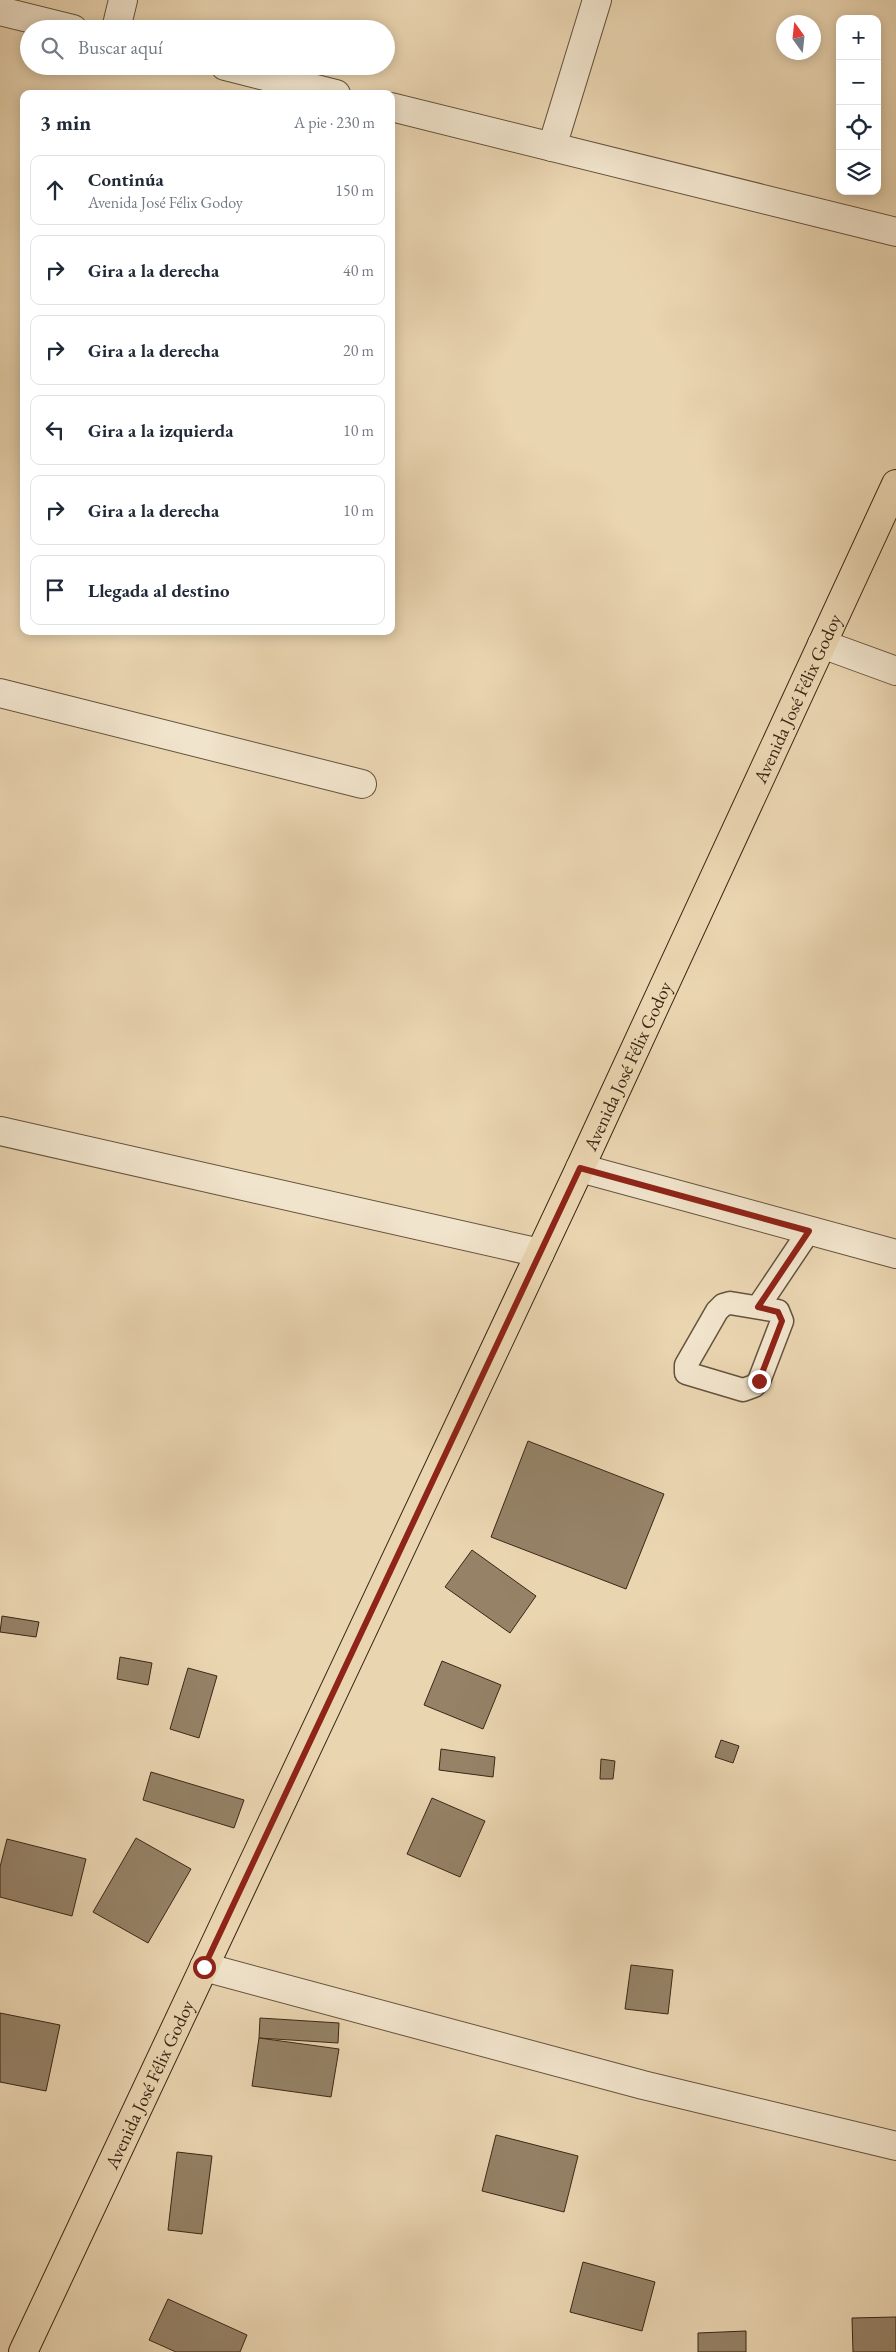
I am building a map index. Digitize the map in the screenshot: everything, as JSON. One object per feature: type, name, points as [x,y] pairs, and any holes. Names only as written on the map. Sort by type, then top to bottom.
[{"type":"main road","name":"Avenida José Félix Godoy","points":[[23,2352],[580,1168],[896,484]]},
{"type":"street","points":[[118,20],[123,0]]},
{"type":"street","points":[[552,147],[597,0]]},
{"type":"street","points":[[0,11],[36,20]]},
{"type":"street","points":[[261,75],[320,90]]},
{"type":"street","points":[[395,108],[896,232]]},
{"type":"street","points":[[822,644],[896,671]]},
{"type":"street","points":[[0,693],[362,784]]},
{"type":"street","points":[[0,1131],[540,1253]]},
{"type":"street","points":[[580,1168],[896,1254]]},
{"type":"street","points":[[204,1967],[643,2085],[896,2146]]},
{"type":"lane","points":[[758,1307],[809,1231]]},
{"type":"lane","points":[[730,1303],[758,1307],[778,1312],[782,1321],[759,1381],[754,1386],[743,1390],[686,1373],[686,1365],[723,1305],[730,1303]]},
{"type":"building","points":[[528,1441],[664,1494],[626,1589],[491,1537]]},
{"type":"building","points":[[472,1550],[536,1596],[510,1633],[445,1587]]},
{"type":"building","points":[[2,1616],[39,1622],[36,1637],[0,1632]]},
{"type":"building","points":[[120,1657],[152,1663],[148,1685],[117,1679]]},
{"type":"building","points":[[442,1661],[501,1685],[483,1729],[424,1705]]},
{"type":"building","points":[[188,1668],[217,1676],[199,1738],[170,1729]]},
{"type":"building","points":[[721,1740],[739,1746],[733,1763],[715,1757]]},
{"type":"building","points":[[441,1749],[495,1757],[493,1777],[439,1770]]},
{"type":"building","points":[[601,1759],[615,1761],[613,1779],[600,1779]]},
{"type":"building","points":[[151,1772],[244,1800],[234,1828],[143,1800]]},
{"type":"building","points":[[432,1798],[485,1821],[460,1877],[407,1854]]},
{"type":"building","points":[[136,1838],[191,1869],[148,1943],[93,1912]]},
{"type":"building","points":[[7,1839],[86,1859],[72,1916],[0,1897],[0,1867]]},
{"type":"building","points":[[631,1965],[673,1970],[668,2014],[625,2009]]},
{"type":"building","points":[[0,2013],[60,2025],[46,2091],[0,2082]]},
{"type":"building","points":[[260,2018],[339,2023],[338,2043],[259,2038]]},
{"type":"building","points":[[259,2038],[339,2049],[331,2097],[252,2086]]},
{"type":"building","points":[[496,2135],[578,2156],[564,2212],[482,2191]]},
{"type":"building","points":[[177,2152],[212,2156],[202,2234],[168,2230]]},
{"type":"building","points":[[583,2262],[655,2282],[642,2331],[570,2312]]},
{"type":"building","points":[[168,2299],[247,2335],[240,2352],[176,2352],[149,2340]]},
{"type":"building","points":[[896,2317],[896,2352],[853,2352],[852,2318]]},
{"type":"building","points":[[746,2331],[746,2352],[698,2352],[698,2333]]},
{"type":"route","points":[[204,1967],[580,1168],[809,1231],[758,1307],[778,1312],[782,1321],[759,1381]]}]
